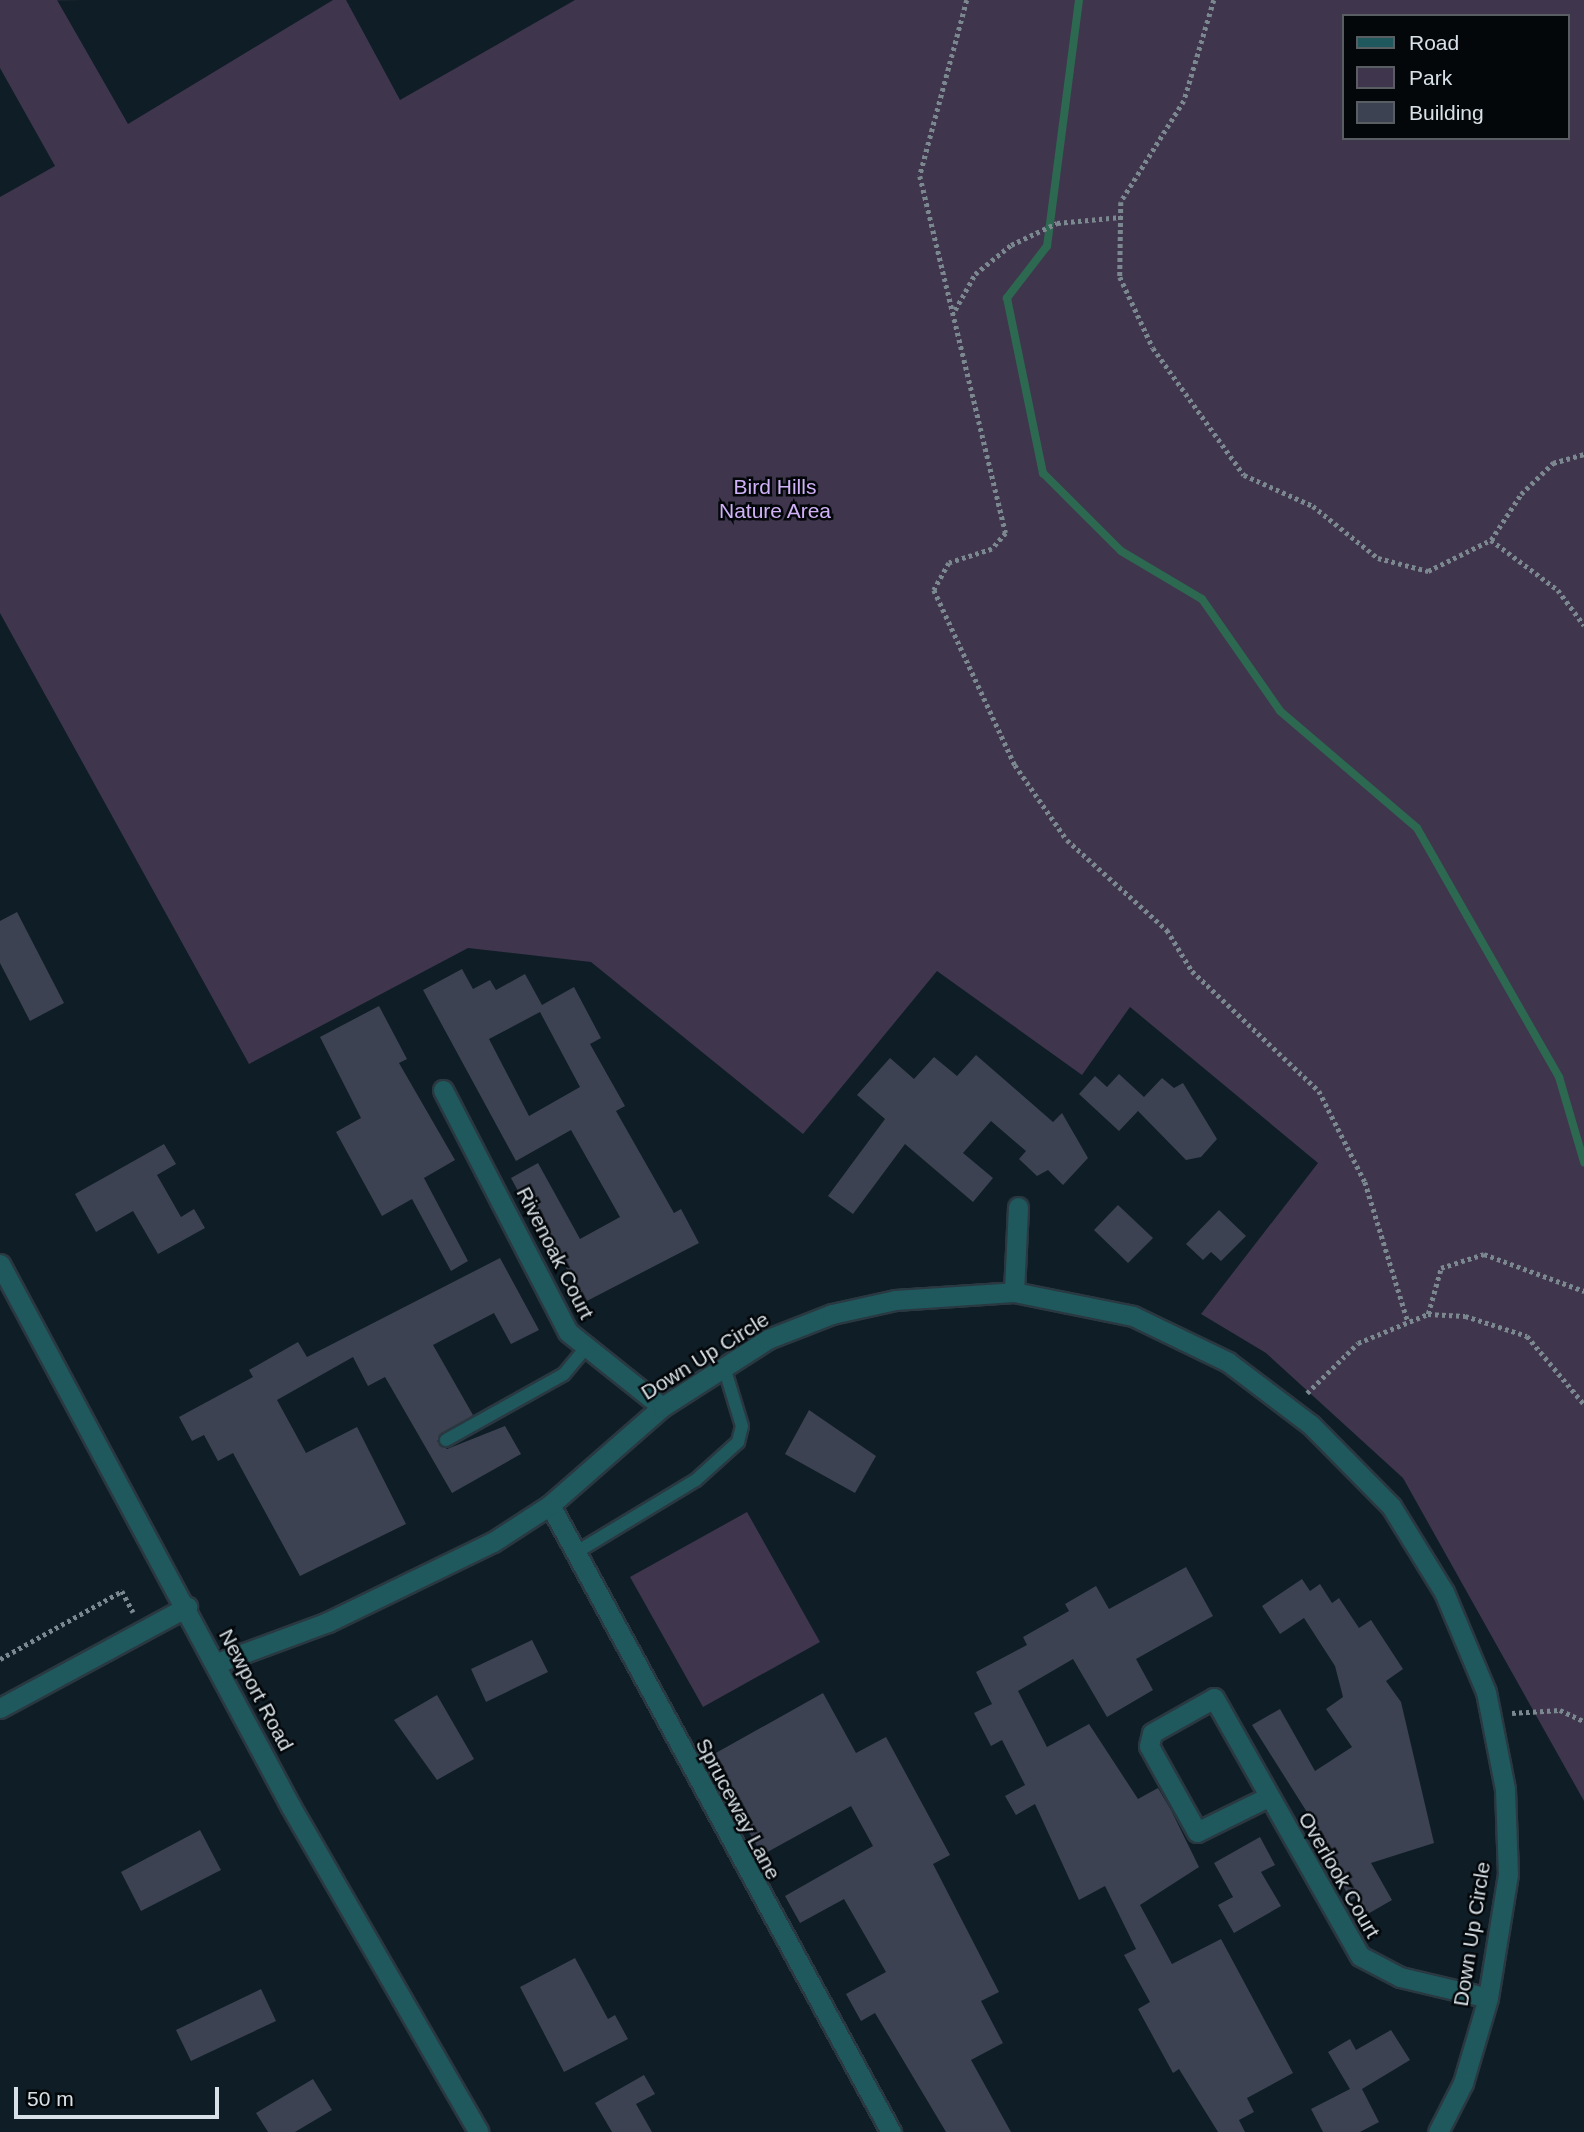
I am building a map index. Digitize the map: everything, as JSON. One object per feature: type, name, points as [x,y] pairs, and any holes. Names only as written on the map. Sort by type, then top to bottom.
[{"type":"street","name":"Rivenoak Court","points":[[443,1090],[568,1332],[585,1349],[662,1407]]},
{"type":"street","points":[[1014,1292],[1018,1207]]},
{"type":"street","name":"Newport Road","points":[[0,1264],[187,1607],[291,1807],[479,2132]]},
{"type":"street","name":"Down Up Circle","points":[[217,1663],[340,1617],[493,1542],[550,1505],[662,1407],[768,1339],[832,1314],[895,1300],[1014,1292],[1133,1316],[1228,1362],[1291,1409],[1391,1506],[1444,1592],[1490,1714],[1505,1789],[1508,1874],[1488,1998],[1463,2082],[1438,2132]]},
{"type":"street","name":"Spruceway Lane","points":[[550,1505],[891,2132]]},
{"type":"street","points":[[0,1708],[187,1607]]},
{"type":"street","name":"Overlook Court","points":[[1268,1797],[1197,1832],[1165,1780],[1149,1746],[1152,1733],[1214,1698],[1360,1956],[1401,1977],[1488,1998]]},
{"type":"lane","points":[[446,1440],[564,1374],[585,1349]]},
{"type":"lane","points":[[575,1553],[696,1480],[738,1441],[742,1426],[724,1367]]},
{"type":"path","points":[[967,0],[920,176],[955,310],[1006,533],[992,549],[949,564],[934,590],[1015,765],[1067,840],[1167,930],[1192,971],[1319,1091],[1365,1182],[1408,1322]]},
{"type":"path","points":[[1214,0],[1184,101],[1121,202],[1120,277],[1153,348],[1244,475],[1313,506],[1391,561],[1428,571],[1491,540],[1521,494],[1553,463],[1584,454]]},
{"type":"path","points":[[955,310],[975,274],[1010,245],[1057,222],[1121,217]]},
{"type":"path","points":[[1491,540],[1558,590],[1584,625]]},
{"type":"path","points":[[1428,1314],[1441,1268],[1484,1254],[1584,1291]]},
{"type":"path","points":[[1291,1409],[1358,1343],[1428,1314],[1465,1316],[1527,1336],[1584,1404]]},
{"type":"path","points":[[0,1659],[122,1591],[128,1603]]},
{"type":"path","points":[[1490,1714],[1560,1710],[1584,1721]]},
{"type":"green space","name":"Bird Hills Nature Area","points":[[0,0],[57,0],[128,124],[333,0],[346,0],[400,100],[575,0],[1584,0],[1584,1801],[1403,1478],[1266,1353],[1201,1314],[1318,1163],[1130,1007],[1082,1075],[937,971],[803,1134],[591,962],[468,948],[249,1064],[0,613],[0,197],[55,166],[0,68]]},
{"type":"green space","points":[[747,1512],[820,1642],[703,1707],[630,1577]]},
{"type":"building","points":[[17,912],[64,1003],[30,1021],[0,963],[0,921]]},
{"type":"building","points":[[462,969],[473,989],[490,980],[496,990],[525,974],[542,1005],[574,987],[601,1038],[590,1044],[625,1106],[616,1111],[674,1213],[681,1209],[699,1243],[583,1303],[545,1224],[538,1228],[511,1178],[538,1163],[580,1239],[620,1217],[571,1130],[516,1161],[423,990]],"holes":[[[540,1012],[580,1087],[529,1116],[489,1039]]]},
{"type":"building","points":[[379,1006],[407,1059],[399,1063],[455,1160],[424,1178],[468,1261],[451,1271],[412,1199],[382,1216],[336,1132],[361,1118],[320,1037]]},
{"type":"building","points":[[976,1055],[1053,1122],[1062,1113],[1088,1158],[1063,1185],[1048,1170],[1037,1176],[1019,1159],[1026,1151],[991,1121],[963,1153],[993,1178],[973,1202],[905,1144],[853,1214],[828,1196],[885,1119],[857,1095],[890,1058],[914,1079],[934,1057],[957,1076]]},
{"type":"building","points":[[1119,1074],[1144,1097],[1162,1078],[1174,1088],[1183,1083],[1217,1139],[1201,1157],[1186,1160],[1138,1111],[1119,1131],[1079,1094],[1095,1076],[1107,1087]]},
{"type":"building","points":[[164,1144],[176,1164],[157,1175],[181,1217],[194,1209],[205,1228],[158,1254],[133,1211],[96,1232],[75,1194]]},
{"type":"building","points":[[1118,1205],[1153,1238],[1128,1263],[1094,1230]]},
{"type":"building","points":[[1219,1210],[1246,1236],[1221,1261],[1211,1252],[1203,1260],[1186,1244]]},
{"type":"building","points":[[500,1258],[539,1330],[511,1344],[494,1313],[433,1345],[473,1415],[437,1441],[447,1449],[505,1426],[521,1454],[452,1493],[385,1377],[368,1386],[353,1357],[277,1400],[306,1453],[357,1427],[406,1524],[300,1576],[233,1453],[218,1461],[204,1435],[192,1441],[179,1417],[253,1377],[249,1370],[298,1342],[307,1357]]},
{"type":"building","points":[[809,1410],[876,1456],[855,1493],[785,1454]]},
{"type":"building","points":[[1186,1567],[1213,1616],[1136,1659],[1153,1690],[1107,1717],[1073,1659],[1018,1691],[1047,1747],[1089,1724],[1138,1799],[1158,1788],[1171,1810],[1199,1867],[1140,1905],[1172,1964],[1221,1939],[1293,2073],[1247,2098],[1254,2112],[1239,2120],[1245,2132],[1218,2132],[1179,2069],[1173,2073],[1138,2009],[1150,2002],[1124,1955],[1136,1949],[1105,1886],[1079,1900],[1035,1804],[1016,1815],[1005,1796],[1025,1785],[1002,1740],[991,1746],[974,1713],[992,1704],[976,1672],[1027,1645],[1023,1637],[1069,1611],[1065,1604],[1096,1586],[1109,1609]]},
{"type":"building","points":[[1302,1579],[1310,1591],[1320,1584],[1332,1603],[1339,1598],[1359,1628],[1371,1620],[1403,1669],[1386,1681],[1401,1702],[1434,1843],[1371,1863],[1392,1900],[1366,1915],[1356,1897],[1351,1900],[1323,1850],[1329,1847],[1252,1725],[1280,1709],[1315,1771],[1352,1747],[1326,1709],[1343,1697],[1335,1666],[1304,1618],[1280,1634],[1262,1606]]},
{"type":"building","points":[[532,1640],[548,1672],[486,1702],[471,1669]]},
{"type":"building","points":[[823,1693],[856,1753],[886,1737],[950,1855],[933,1864],[999,1992],[981,2001],[1003,2043],[971,2060],[1011,2132],[946,2132],[875,2013],[861,2021],[846,1994],[886,1972],[844,1899],[800,1923],[785,1896],[873,1846],[851,1806],[762,1855],[746,1827],[753,1823],[714,1754]]},
{"type":"building","points":[[437,1695],[474,1759],[437,1780],[394,1720]]},
{"type":"building","points":[[200,1830],[221,1870],[141,1911],[121,1872]]},
{"type":"building","points":[[1260,1837],[1275,1865],[1261,1872],[1281,1906],[1234,1933],[1218,1905],[1233,1897],[1214,1863]]},
{"type":"building","points":[[575,1958],[608,2019],[615,2015],[628,2039],[564,2072],[520,1987]]},
{"type":"building","points":[[261,1989],[276,2021],[191,2061],[176,2030]]},
{"type":"building","points":[[1391,2030],[1410,2060],[1362,2089],[1379,2122],[1360,2132],[1323,2132],[1311,2109],[1350,2089],[1328,2052],[1350,2039],[1356,2050]]},
{"type":"building","points":[[644,2075],[655,2094],[636,2104],[652,2132],[612,2132],[595,2103]]},
{"type":"building","points":[[313,2079],[332,2110],[295,2132],[268,2132],[256,2113]]},
{"type":"waterway","points":[[1079,0],[1047,246],[1007,298],[1043,473],[1121,551],[1202,599],[1280,711],[1417,828],[1559,1077],[1584,1162]]}]
